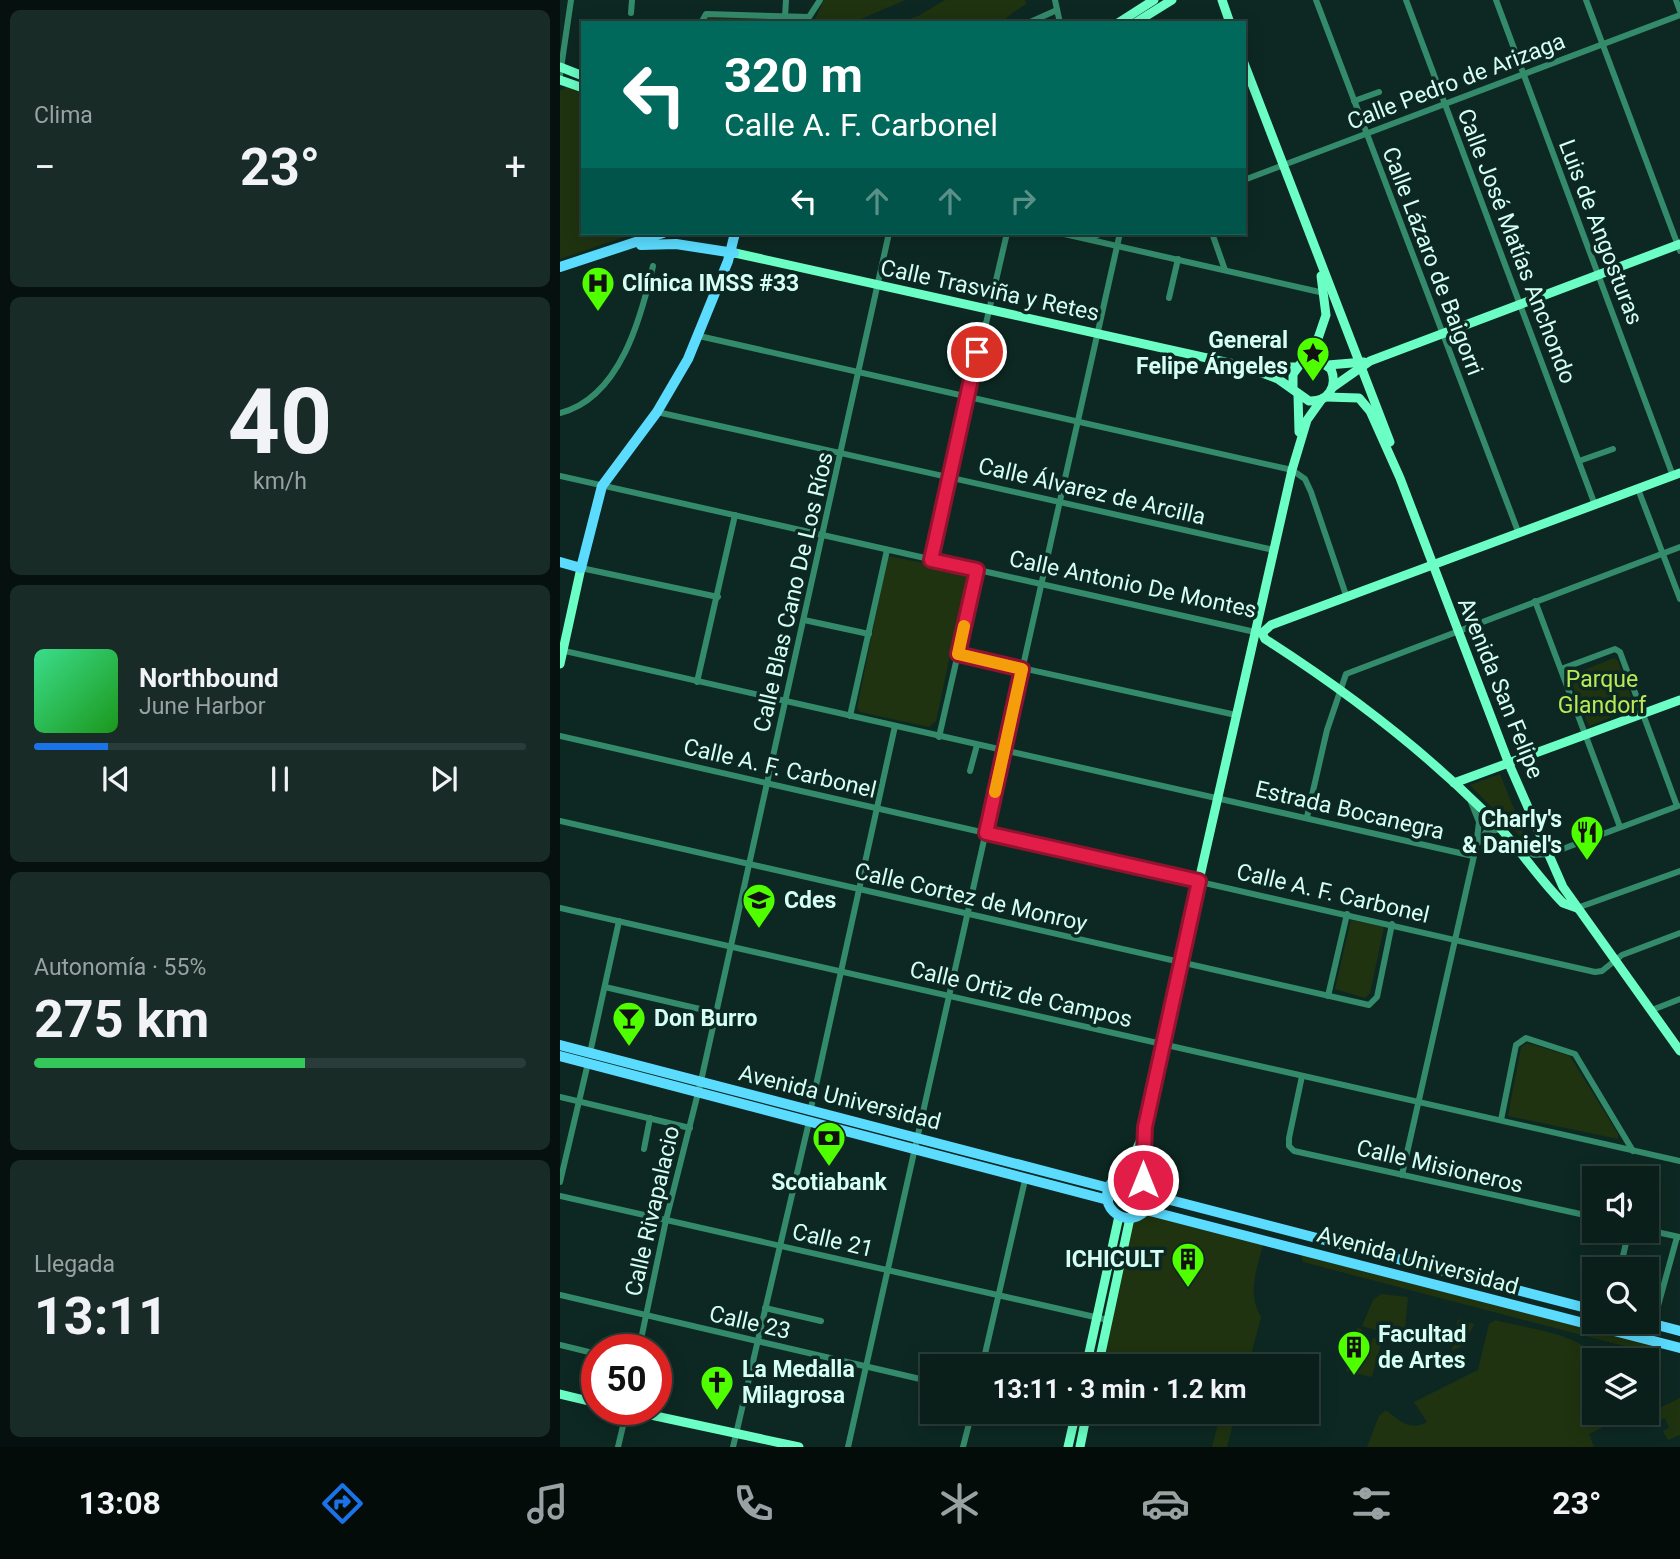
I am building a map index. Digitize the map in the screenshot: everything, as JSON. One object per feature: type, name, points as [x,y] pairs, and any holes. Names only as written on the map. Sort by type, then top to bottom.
[{"type":"main road","points":[[1121,21],[1154,0]]},
{"type":"main road","points":[[1138,21],[1172,0]]},
{"type":"main road","points":[[1222,0],[1229,21]]},
{"type":"main road","name":"Avenida San Felipe","points":[[1246,68],[1317,257],[1364,363],[1400,478],[1509,764],[1563,887],[1577,908]]},
{"type":"main road","points":[[561,72],[581,76]]},
{"type":"main road","points":[[561,72],[581,87]]},
{"type":"main road","points":[[560,267],[658,235]]},
{"type":"main road","points":[[731,255],[736,235]]},
{"type":"main road","points":[[560,664],[602,486],[657,412],[699,336],[731,255],[742,235]]},
{"type":"main road","points":[[634,245],[676,244],[731,255]]},
{"type":"main road","points":[[1298,443],[1293,374],[1297,367],[1311,359],[1328,365],[1364,363],[1679,246]]},
{"type":"main road","name":"Calle Trasviña y Retes","points":[[731,255],[1243,366],[1278,379],[1296,392]]},
{"type":"main road","name":"Avenida San Felipe","points":[[1311,359],[1323,330],[1325,293],[1317,257]]},
{"type":"main road","points":[[1145,1127],[1124,1175],[1109,1188],[1108,1200],[1119,1216],[1130,1218],[1146,1210],[1151,1195],[1143,1180],[1145,1127],[1161,1044],[1236,715],[1259,632],[1298,443],[1307,420],[1333,387],[1364,363]]},
{"type":"main road","points":[[1328,365],[1334,375],[1333,387]]},
{"type":"main road","name":"Calle Trasviña y Retes","points":[[1243,366],[1297,367]]},
{"type":"main road","points":[[1296,392],[1309,401],[1324,398]]},
{"type":"main road","name":"Avenida San Felipe","points":[[1324,398],[1350,396],[1364,401],[1400,478]]},
{"type":"main road","name":"Calle Antonio De Montes","points":[[1259,632],[1271,625],[1677,475]]},
{"type":"main road","points":[[560,562],[581,568]]},
{"type":"main road","points":[[1259,632],[1265,639],[1340,689],[1468,796],[1501,829],[1563,903],[1577,908],[1680,1051]]},
{"type":"main road","points":[[1454,783],[1680,700]]},
{"type":"main road","name":"Avenida Universidad","points":[[560,1045],[589,1058],[698,1093],[1108,1200]]},
{"type":"main road","name":"Avenida Universidad","points":[[560,1056],[589,1058],[701,1081],[1109,1188]]},
{"type":"main road","points":[[1124,1175],[1143,1180]]},
{"type":"main road","name":"Avenida Universidad","points":[[1151,1195],[1582,1307]]},
{"type":"main road","name":"Avenida Universidad","points":[[1146,1210],[1680,1348]]},
{"type":"main road","points":[[1089,1354],[1119,1216]]},
{"type":"main road","points":[[1101,1354],[1130,1218]]},
{"type":"main road","points":[[1659,1325],[1680,1331]]},
{"type":"main road","points":[[560,1394],[581,1399]]},
{"type":"main road","points":[[672,1419],[799,1447]]},
{"type":"main road","points":[[1068,1447],[1073,1424]]},
{"type":"main road","points":[[1080,1447],[1085,1424]]},
{"type":"street","points":[[561,72],[571,0]]},
{"type":"street","points":[[631,13],[632,0]]},
{"type":"street","points":[[785,17],[786,0]]},
{"type":"street","points":[[702,19],[809,17],[820,0]]},
{"type":"street","points":[[1055,0],[1060,21]]},
{"type":"street","name":"Calle Lázaro de Baigorri","points":[[1316,0],[1519,534]]},
{"type":"street","name":"Calle José Matías Anchondo","points":[[1406,0],[1595,505]]},
{"type":"street","name":"Luis de Angosturas","points":[[1496,0],[1677,475]]},
{"type":"street","points":[[1586,0],[1679,246]]},
{"type":"street","points":[[1676,0],[1680,13]]},
{"type":"street","points":[[1032,21],[1057,10]]},
{"type":"street","name":"Calle Pedro de Arizaga","points":[[1246,179],[1680,13]]},
{"type":"street","points":[[1354,101],[1379,92]]},
{"type":"street","name":"Calle Blas Cano De Los Ríos","points":[[701,1081],[880,286],[889,235]]},
{"type":"street","points":[[931,560],[987,309],[1006,235]]},
{"type":"street","points":[[1068,235],[1325,293]]},
{"type":"street","points":[[1087,239],[1098,235]]},
{"type":"street","points":[[848,1447],[1119,235]]},
{"type":"street","points":[[1213,235],[1225,270]]},
{"type":"street","points":[[1169,298],[1178,259]]},
{"type":"street","points":[[560,413],[576,408],[588,399],[627,352],[643,309],[653,266]]},
{"type":"street","points":[[699,336],[1292,470],[1305,479],[1311,492],[1347,599]]},
{"type":"street","name":"Calle Álvarez de Arcilla","points":[[657,412],[1274,550]]},
{"type":"street","points":[[1579,461],[1613,449]]},
{"type":"street","name":"Calle Antonio De Montes","points":[[560,476],[1259,632]]},
{"type":"street","points":[[1638,489],[1680,600]]},
{"type":"street","points":[[697,682],[718,597],[734,515]]},
{"type":"street","points":[[1307,817],[1343,678],[1350,671],[1680,547]]},
{"type":"street","points":[[850,716],[887,550]]},
{"type":"street","points":[[581,568],[718,597]]},
{"type":"street","points":[[939,737],[977,570]]},
{"type":"street","points":[[1535,601],[1620,827]]},
{"type":"street","points":[[804,620],[869,634]]},
{"type":"street","name":"Estrada Bocanegra","points":[[562,650],[785,703],[1473,856]]},
{"type":"street","points":[[1509,839],[1534,856],[1549,855],[1679,806],[1618,650],[1561,669]]},
{"type":"street","points":[[958,654],[1236,715]]},
{"type":"street","points":[[811,1108],[895,726]]},
{"type":"street","name":"Calle A. F. Carbonel","points":[[560,736],[1456,938],[1595,972],[1602,971],[1615,959],[1680,933]]},
{"type":"street","points":[[970,771],[977,745]]},
{"type":"street","points":[[1402,1175],[1476,847],[1479,818],[1468,796]]},
{"type":"street","name":"Calle Cortez de Monroy","points":[[560,821],[1369,1005],[1375,1003],[1392,924]]},
{"type":"street","points":[[1476,847],[1486,832],[1501,829]]},
{"type":"street","points":[[1577,908],[1680,871]]},
{"type":"street","name":"Calle Ortiz de Campos","points":[[560,908],[1680,1161]]},
{"type":"street","points":[[1328,996],[1347,914]]},
{"type":"street","points":[[560,1182],[619,922]]},
{"type":"street","points":[[605,987],[717,1013]]},
{"type":"street","points":[[1652,1010],[1680,999]]},
{"type":"street","points":[[1501,1121],[1516,1045],[1526,1038],[1574,1054],[1633,1151]]},
{"type":"street","name":"Calle Misioneros","points":[[1302,1076],[1289,1138],[1289,1146],[1294,1151],[1582,1214]]},
{"type":"street","name":"Calle Rivapalacio","points":[[642,1334],[666,1220],[701,1081]]},
{"type":"street","points":[[560,1097],[690,1128]]},
{"type":"street","points":[[644,1149],[650,1118]]},
{"type":"street","points":[[733,1447],[809,1122]]},
{"type":"street","points":[[985,1354],[1025,1180]]},
{"type":"street","name":"Calle 21","points":[[560,1196],[1108,1321]]},
{"type":"street","points":[[1659,1233],[1679,1237],[1659,1292]]},
{"type":"street","points":[[1623,1256],[1626,1243]]},
{"type":"street","name":"Calle 23","points":[[560,1295],[920,1379]]},
{"type":"street","points":[[765,1308],[821,1321]]},
{"type":"street","points":[[560,1345],[581,1350]]},
{"type":"street","points":[[963,1447],[969,1424]]},
{"type":"street","points":[[618,1447],[623,1425]]},
{"type":"green space","points":[[824,0],[905,0],[857,21],[705,21],[706,16],[815,19]]},
{"type":"green space","points":[[945,0],[1025,0],[1026,4],[1005,21],[903,21],[918,16]]},
{"type":"green space","points":[[567,87],[581,93],[581,235],[630,235],[560,259],[560,91]]},
{"type":"green space","points":[[888,556],[968,572],[936,721],[929,727],[860,712],[857,708]]},
{"type":"green space","name":"Parque Glandorf","points":[[1614,658],[1618,661],[1635,708],[1589,726],[1569,676]]},
{"type":"green space","points":[[1500,774],[1524,834],[1523,839],[1470,785]]},
{"type":"green space","points":[[1351,920],[1384,927],[1370,993],[1365,998],[1335,989]]},
{"type":"green space","points":[[1527,1043],[1570,1056],[1618,1134],[1618,1139],[1508,1116],[1521,1047]]},
{"type":"green space","points":[[1146,1210],[1264,1240],[1254,1289],[1254,1298],[1261,1317],[1251,1354],[1101,1354],[1130,1218]]},
{"type":"green space","points":[[1301,1253],[1582,1325],[1582,1334],[1619,1334],[1662,1345],[1659,1354],[1659,1348],[1633,1348],[1616,1344],[1303,1262]]},
{"type":"green space","points":[[1381,1294],[1408,1297],[1404,1338],[1362,1326],[1373,1300]]},
{"type":"green space","points":[[1458,1319],[1474,1324],[1464,1345],[1452,1351]]},
{"type":"green space","points":[[1495,1320],[1536,1329],[1567,1338],[1586,1348],[1582,1348],[1582,1425],[1607,1425],[1589,1434],[1594,1447],[1367,1447],[1379,1416],[1386,1410],[1410,1425],[1427,1422],[1414,1402],[1478,1370],[1489,1324]]},
{"type":"green space","points":[[1357,1328],[1362,1329],[1358,1345],[1370,1347],[1373,1338],[1382,1340],[1372,1377],[1346,1371]]},
{"type":"green space","points":[[1680,1398],[1680,1435],[1668,1440],[1663,1431],[1669,1428],[1665,1418],[1660,1420],[1659,1408]]},
{"type":"green space","points":[[1218,1424],[1233,1424],[1227,1447],[1212,1447]]},
{"type":"slow traffic","points":[[964,626],[958,654],[1022,669],[995,792]]},
{"type":"place","name":"Clínica IMSS #33","points":[[598,313]]},
{"type":"place","name":"General Felipe Ángeles","points":[[1313,383]]},
{"type":"place","name":"Charly's & Daniel's","points":[[1587,862]]},
{"type":"place","name":"Cdes","points":[[759,930]]},
{"type":"place","name":"Don Burro","points":[[629,1048]]},
{"type":"place","name":"Scotiabank","points":[[829,1168]]},
{"type":"place","name":"ICHICULT","points":[[1188,1289]]},
{"type":"place","name":"Facultad de Artes","points":[[1354,1377]]},
{"type":"place","name":"La Medalla Milagrosa","points":[[717,1412]]},
{"type":"route","points":[[977,352],[931,560],[977,570],[958,654],[1022,669],[986,833],[1199,881],[1161,1044],[1145,1127],[1143,1180]]}]
